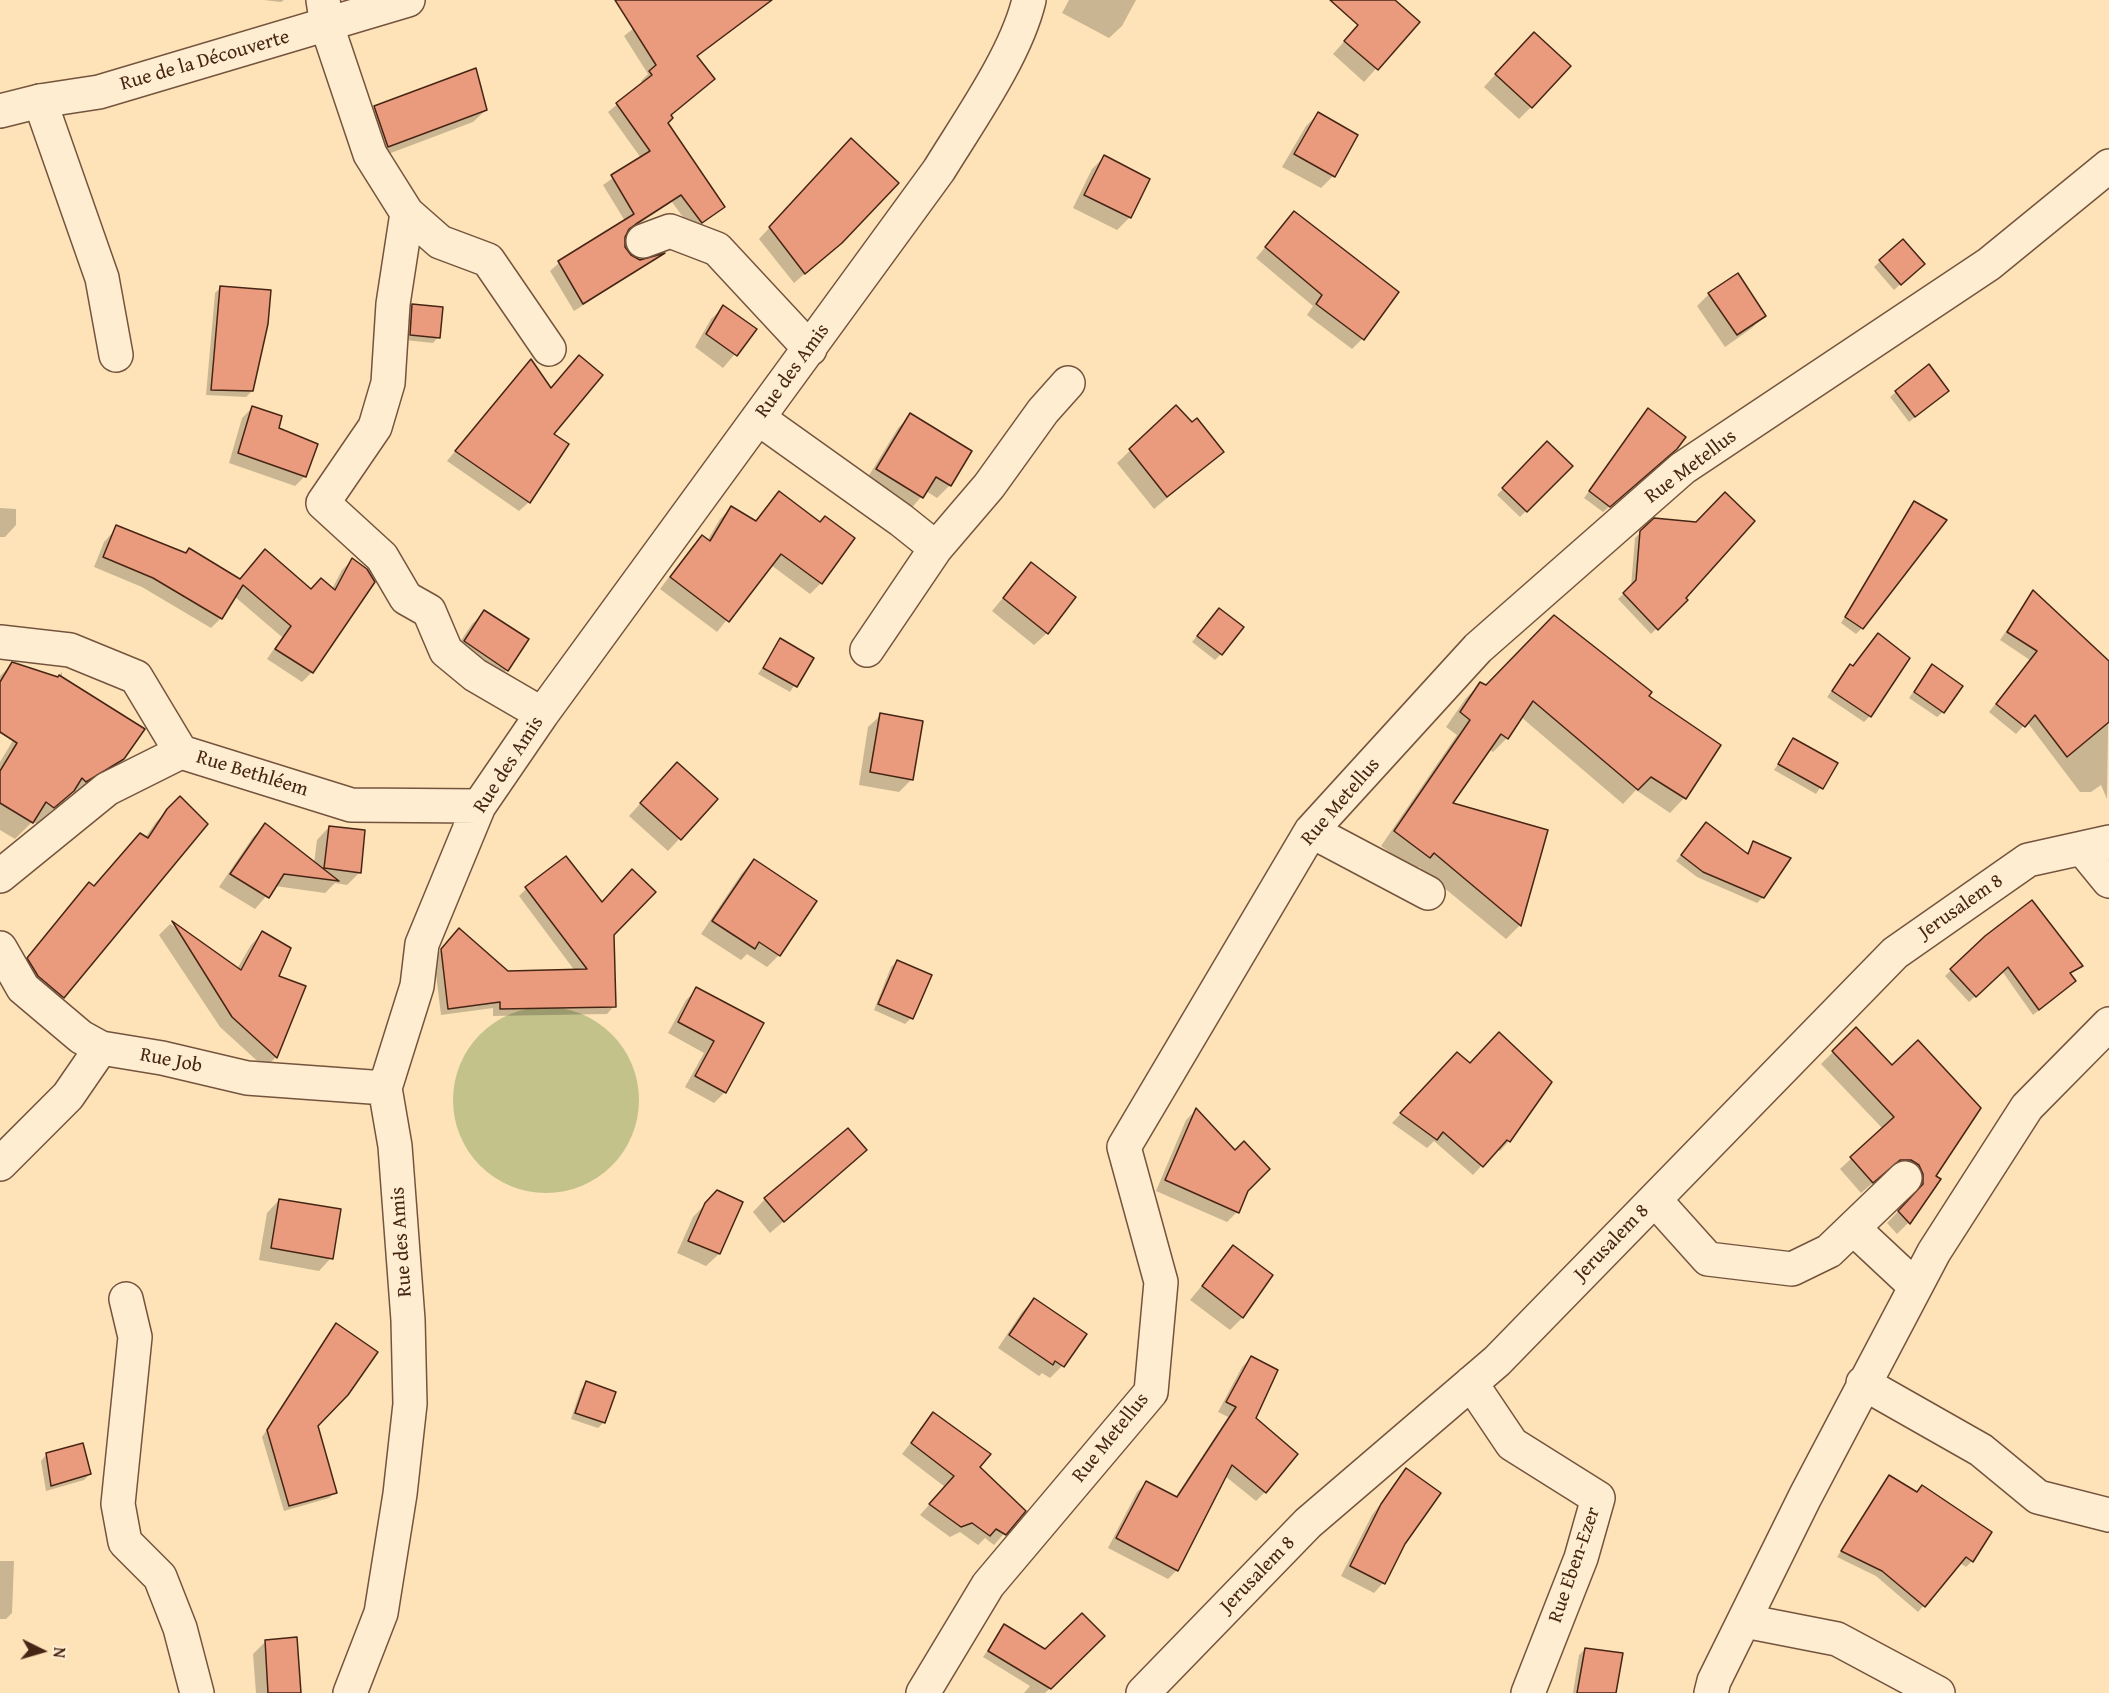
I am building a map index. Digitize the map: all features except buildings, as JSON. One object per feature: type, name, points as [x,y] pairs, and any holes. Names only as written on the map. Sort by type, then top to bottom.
[{"type":"street","name":"Rue de la Découverte","points":[[0,111],[40,101],[99,92],[325,13],[408,0]]},
{"type":"street","name":"Rue des Amis","points":[[350,1693],[381,1613],[400,1494],[410,1404],[408,1320],[395,1146],[385,1088],[417,986],[422,945],[479,806],[542,714],[939,170],[995,76],[1025,17],[1029,0]]},
{"type":"street","points":[[325,13],[370,154],[407,213],[440,242],[488,260],[549,349]]},
{"type":"street","points":[[40,101],[102,278],[116,355]]},
{"type":"street","name":"Rue Metellus","points":[[923,1693],[988,1586],[1151,1392],[1161,1282],[1124,1147],[1311,831],[1479,648],[1683,468],[1989,264],[2109,166]]},
{"type":"street","points":[[407,213],[393,304],[388,383],[375,427],[323,502],[382,557],[406,598],[429,611],[446,651],[475,675],[542,714]]},
{"type":"street","points":[[642,241],[670,231],[717,249],[810,349]]},
{"type":"street","points":[[867,650],[936,548],[989,486],[1043,411],[1068,383]]},
{"type":"street","points":[[758,418],[901,520],[936,548]]},
{"type":"street","name":"Rue Bethléem","points":[[0,642],[70,650],[136,677],[181,752],[351,805],[479,806]]},
{"type":"street","points":[[0,876],[107,789],[181,752]]},
{"type":"street","points":[[1311,831],[1428,893]]},
{"type":"street","points":[[2096,845],[2109,880]]},
{"type":"street","name":"Jerusalem 8","points":[[1143,1693],[1308,1523],[1497,1361],[1895,953],[2028,860],[2096,845]]},
{"type":"street","name":"Rue Job","points":[[0,948],[23,988],[81,1037],[100,1048],[162,1058],[247,1078],[385,1088]]},
{"type":"street","points":[[1711,1693],[1714,1681],[1863,1383],[1934,1252],[2027,1107],[2109,1024]]},
{"type":"street","points":[[0,1164],[68,1096],[100,1048]]},
{"type":"street","points":[[1654,1200],[1708,1258],[1792,1269],[1829,1251],[1905,1178]]},
{"type":"street","points":[[1854,1229],[1915,1286]]},
{"type":"street","points":[[126,1299],[135,1337],[118,1504],[125,1542],[160,1578],[180,1628],[197,1693]]},
{"type":"street","name":"Rue Eben-Ezer","points":[[1471,1383],[1512,1444],[1598,1498],[1581,1558],[1528,1693]]},
{"type":"street","points":[[1863,1383],[1981,1450],[2037,1497],[2109,1515]]},
{"type":"street","points":[[1745,1621],[1837,1639],[1903,1685],[1938,1693]]},
{"type":"shaded area","points":[[546,1007],[581,1014],[612,1034],[632,1065],[639,1100],[632,1135],[612,1166],[581,1186],[546,1193],[511,1186],[480,1166],[460,1135],[453,1100],[460,1065],[480,1034],[511,1014]]}]
